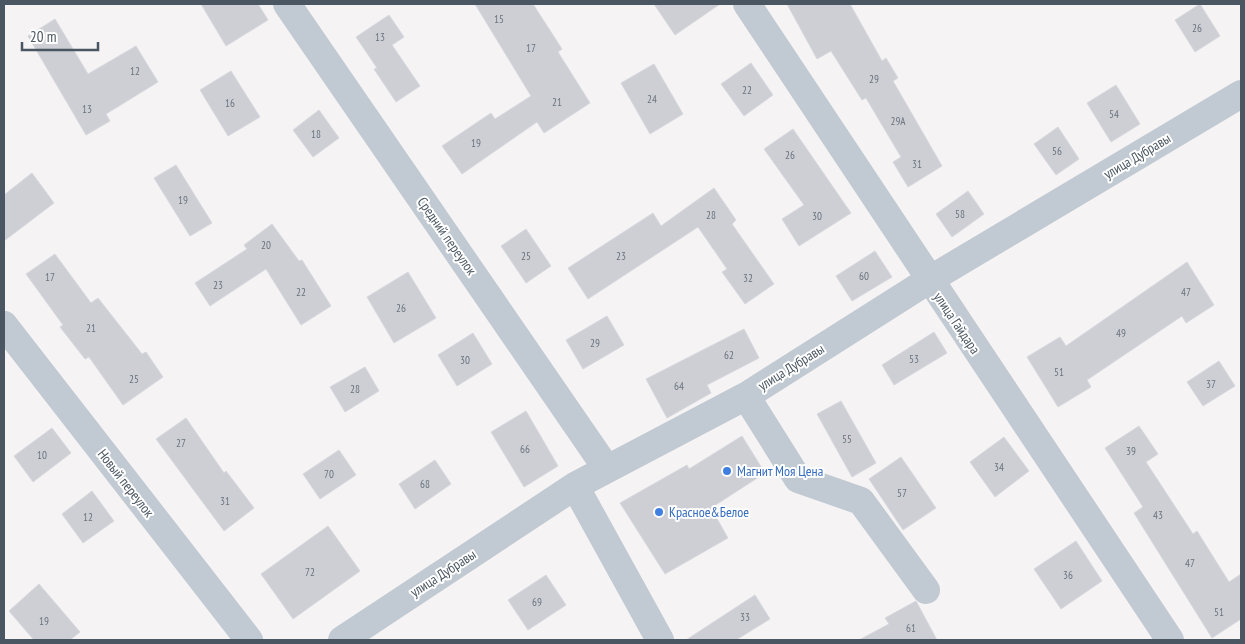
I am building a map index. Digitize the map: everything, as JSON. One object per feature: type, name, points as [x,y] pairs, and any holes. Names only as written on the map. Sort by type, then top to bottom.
[{"type":"street","name":"Средний переулок","points":[[287,4],[607,469]]},
{"type":"street","name":"улица Гайдара","points":[[747,4],[1170,640]]},
{"type":"street","name":"улица Дубравы","points":[[342,640],[575,486],[746,396],[929,280],[1241,94]]},
{"type":"street","name":"Новый переулок","points":[[4,325],[249,640]]},
{"type":"street","points":[[746,396],[798,479],[861,501],[926,590]]},
{"type":"street","points":[[575,486],[660,640]]},
{"type":"building","points":[[201,4],[258,4],[268,20],[226,46]]},
{"type":"building","points":[[475,4],[533,4],[562,49],[558,52],[590,103],[544,133],[537,122],[462,174],[442,146],[491,113],[495,119],[531,96]]},
{"type":"building","points":[[654,4],[720,4],[675,35]]},
{"type":"building","points":[[787,4],[850,4],[882,61],[886,58],[898,78],[893,81],[942,166],[908,187],[893,162],[901,157],[866,98],[862,100],[831,51],[817,59]]},
{"type":"building","points":[[1200,4],[1220,36],[1195,52],[1175,20]]},
{"type":"building","points":[[389,15],[404,37],[392,45],[420,86],[396,102],[374,69],[377,68],[356,37]]},
{"type":"building","points":[[55,19],[88,74],[136,46],[158,82],[106,114],[110,121],[86,135],[28,36]]},
{"type":"building","points":[[751,63],[773,95],[744,116],[721,84]]},
{"type":"building","points":[[654,64],[683,114],[650,134],[621,83]]},
{"type":"building","points":[[231,71],[260,117],[228,136],[200,90]]},
{"type":"building","points":[[1116,85],[1140,124],[1111,142],[1087,103]]},
{"type":"building","points":[[319,110],[339,138],[313,157],[293,130]]},
{"type":"building","points":[[1058,127],[1079,159],[1056,175],[1034,144]]},
{"type":"building","points":[[793,129],[851,213],[799,246],[782,219],[804,205],[764,149]]},
{"type":"building","points":[[176,165],[212,223],[190,236],[154,178]]},
{"type":"building","points":[[32,173],[54,203],[4,241],[4,195]]},
{"type":"building","points":[[714,188],[736,220],[732,224],[774,284],[745,304],[722,272],[727,269],[698,227],[588,299],[568,268],[653,213],[661,226]]},
{"type":"building","points":[[968,191],[984,214],[952,237],[936,214]]},
{"type":"building","points":[[272,224],[299,261],[302,260],[331,306],[301,325],[266,269],[210,306],[195,283],[247,249],[244,245]]},
{"type":"building","points":[[526,229],[551,266],[526,283],[501,246]]},
{"type":"building","points":[[875,251],[892,277],[852,301],[836,276]]},
{"type":"building","points":[[55,254],[91,303],[98,298],[142,354],[146,352],[163,377],[123,405],[89,357],[85,359],[60,327],[63,325],[26,274]]},
{"type":"building","points":[[1187,262],[1214,305],[1186,323],[1182,316],[1087,380],[1091,387],[1058,407],[1027,357],[1060,337],[1066,346]]},
{"type":"building","points":[[408,272],[436,318],[394,343],[367,297]]},
{"type":"building","points":[[607,316],[624,345],[583,369],[566,340]]},
{"type":"building","points":[[744,329],[759,358],[707,385],[711,393],[667,418],[646,379]]},
{"type":"building","points":[[934,332],[947,353],[894,385],[882,365]]},
{"type":"building","points":[[473,333],[492,364],[457,386],[438,355]]},
{"type":"building","points":[[1219,361],[1235,386],[1203,406],[1187,382]]},
{"type":"building","points":[[365,367],[379,391],[345,412],[330,387]]},
{"type":"building","points":[[841,401],[876,463],[852,477],[817,414]]},
{"type":"building","points":[[526,411],[558,466],[524,487],[491,432]]},
{"type":"building","points":[[186,418],[224,473],[226,471],[254,508],[224,531],[156,439]]},
{"type":"building","points":[[1139,426],[1158,454],[1146,462],[1193,534],[1197,531],[1229,582],[1241,574],[1241,619],[1212,638],[1134,513],[1143,507],[1105,448]]},
{"type":"building","points":[[52,428],[71,453],[33,482],[14,456]]},
{"type":"building","points":[[742,436],[765,473],[711,508],[728,538],[665,574],[620,503],[687,465],[689,469]]},
{"type":"building","points":[[1004,437],[1029,471],[995,497],[970,462]]},
{"type":"building","points":[[339,450],[356,475],[320,499],[303,474]]},
{"type":"building","points":[[901,457],[936,508],[903,530],[869,479]]},
{"type":"building","points":[[435,460],[451,484],[415,509],[399,484]]},
{"type":"building","points":[[92,491],[114,521],[83,543],[62,514]]},
{"type":"building","points":[[328,526],[360,571],[293,619],[261,574]]},
{"type":"building","points":[[1076,541],[1102,581],[1061,609],[1034,569]]},
{"type":"building","points":[[546,575],[566,605],[528,630],[508,600]]},
{"type":"building","points":[[39,584],[80,632],[70,640],[34,640],[9,611]]},
{"type":"building","points":[[755,595],[770,619],[736,640],[686,640]]},
{"type":"building","points":[[916,601],[937,640],[859,640],[889,624],[885,618]]},
{"type":"place","name":"Магнит Моя Цена","points":[[727,471]]},
{"type":"place","name":"Красное&Белое","points":[[659,512]]}]
